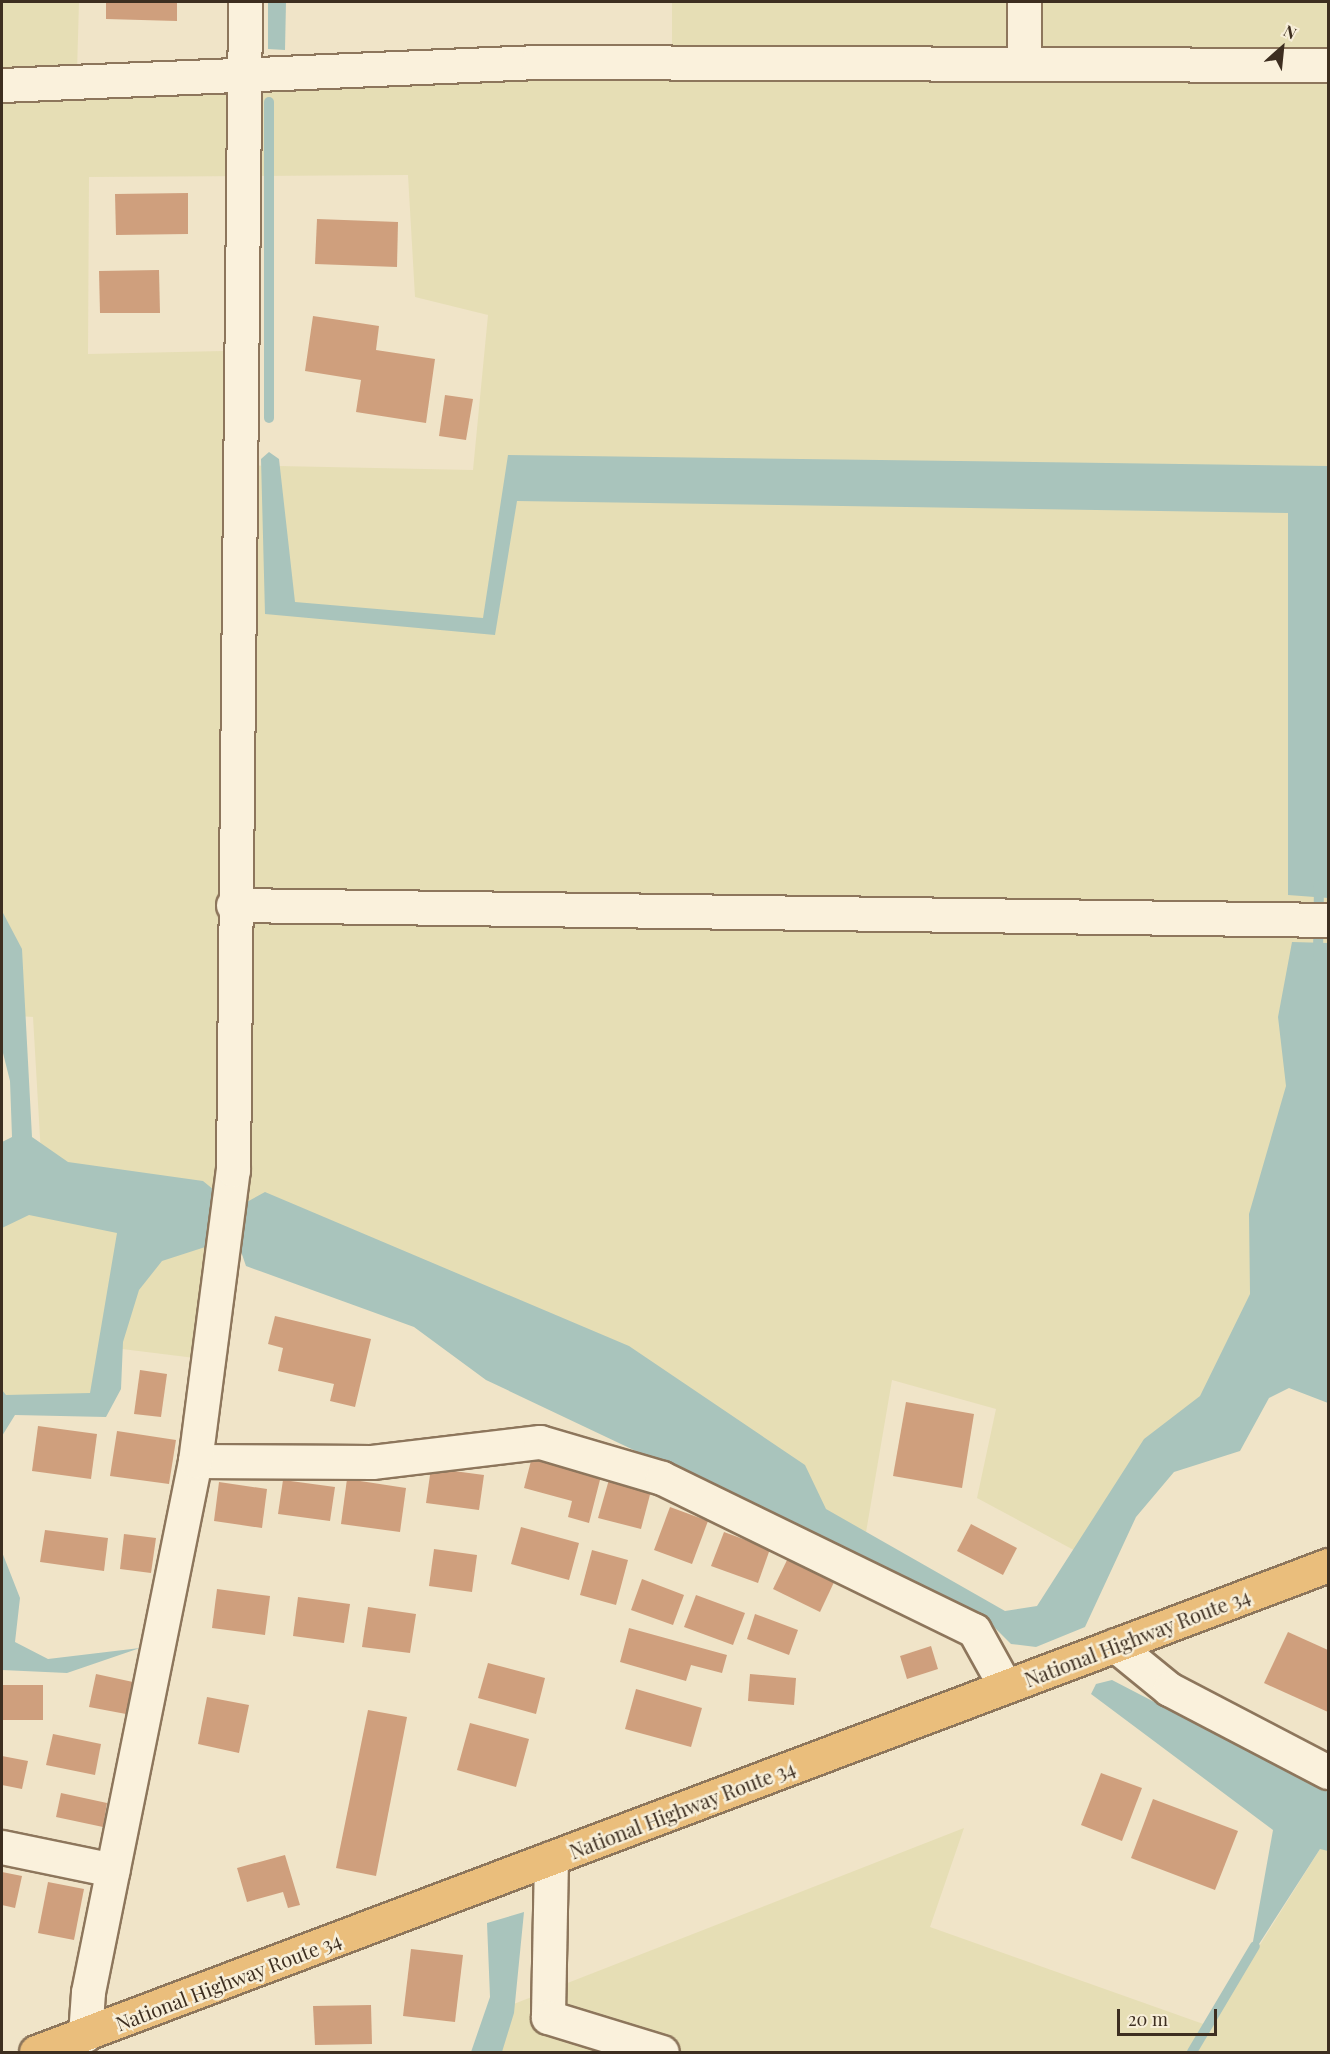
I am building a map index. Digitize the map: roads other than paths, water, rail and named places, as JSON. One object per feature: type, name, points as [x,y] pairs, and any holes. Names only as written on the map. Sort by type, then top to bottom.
[{"type":"highway","name":"National Highway Route 34","points":[[36,2052],[1329,1565]]},
{"type":"street","points":[[85,2035],[113,1870],[195,1461],[233,1170],[233,906],[245,2]]},
{"type":"street","points":[[1024,2],[1024,64]]},
{"type":"street","points":[[2,85],[537,62],[1329,65]]},
{"type":"street","points":[[233,906],[1316,920]]},
{"type":"street","points":[[195,1461],[372,1462],[540,1442],[662,1478],[974,1630],[1005,1686]]},
{"type":"street","points":[[1115,1645],[1169,1689],[1329,1772]]},
{"type":"street","points":[[2,1847],[113,1870]]},
{"type":"street","points":[[551,1858],[548,2017],[662,2052]]},
{"type":"water","points":[[268,2],[286,2],[285,50],[268,49]]},
{"type":"water","points":[[269,452],[279,459],[295,602],[483,618],[508,455],[1328,466],[1328,898],[1288,895],[1288,513],[517,501],[495,635],[265,614],[261,459]]},
{"type":"water","points":[[2,911],[22,949],[32,1137],[68,1162],[203,1181],[225,1199],[245,1203],[265,1192],[629,1346],[805,1465],[826,1509],[1005,1611],[1037,1606],[1144,1439],[1200,1396],[1250,1294],[1249,1214],[1286,1086],[1278,1017],[1292,942],[1328,943],[1328,1403],[1289,1388],[1269,1398],[1240,1451],[1174,1472],[1136,1517],[1085,1627],[1036,1647],[1011,1644],[982,1615],[486,1380],[414,1327],[246,1266],[236,1237],[162,1261],[139,1290],[123,1342],[121,1389],[106,1417],[15,1415],[2,1436],[2,1390],[6,1395],[90,1393],[117,1233],[29,1215],[2,1228],[2,1142],[12,1137],[10,1081],[2,1049]]},
{"type":"water","points":[[2,1552],[20,1598],[15,1642],[48,1659],[140,1648],[67,1673],[2,1670]]},
{"type":"water","points":[[1112,1680],[1328,1792],[1328,1851],[1320,1849],[1250,1958],[1273,1830],[1091,1694],[1096,1684]]},
{"type":"water","points":[[524,1912],[514,2013],[502,2052],[471,2052],[490,1997],[487,1923]]},
{"type":"waterway","points":[[269,102],[269,418]]},
{"type":"waterway","points":[[1318,956],[1319,885]]},
{"type":"waterway","points":[[1192,2052],[1255,1946]]}]
